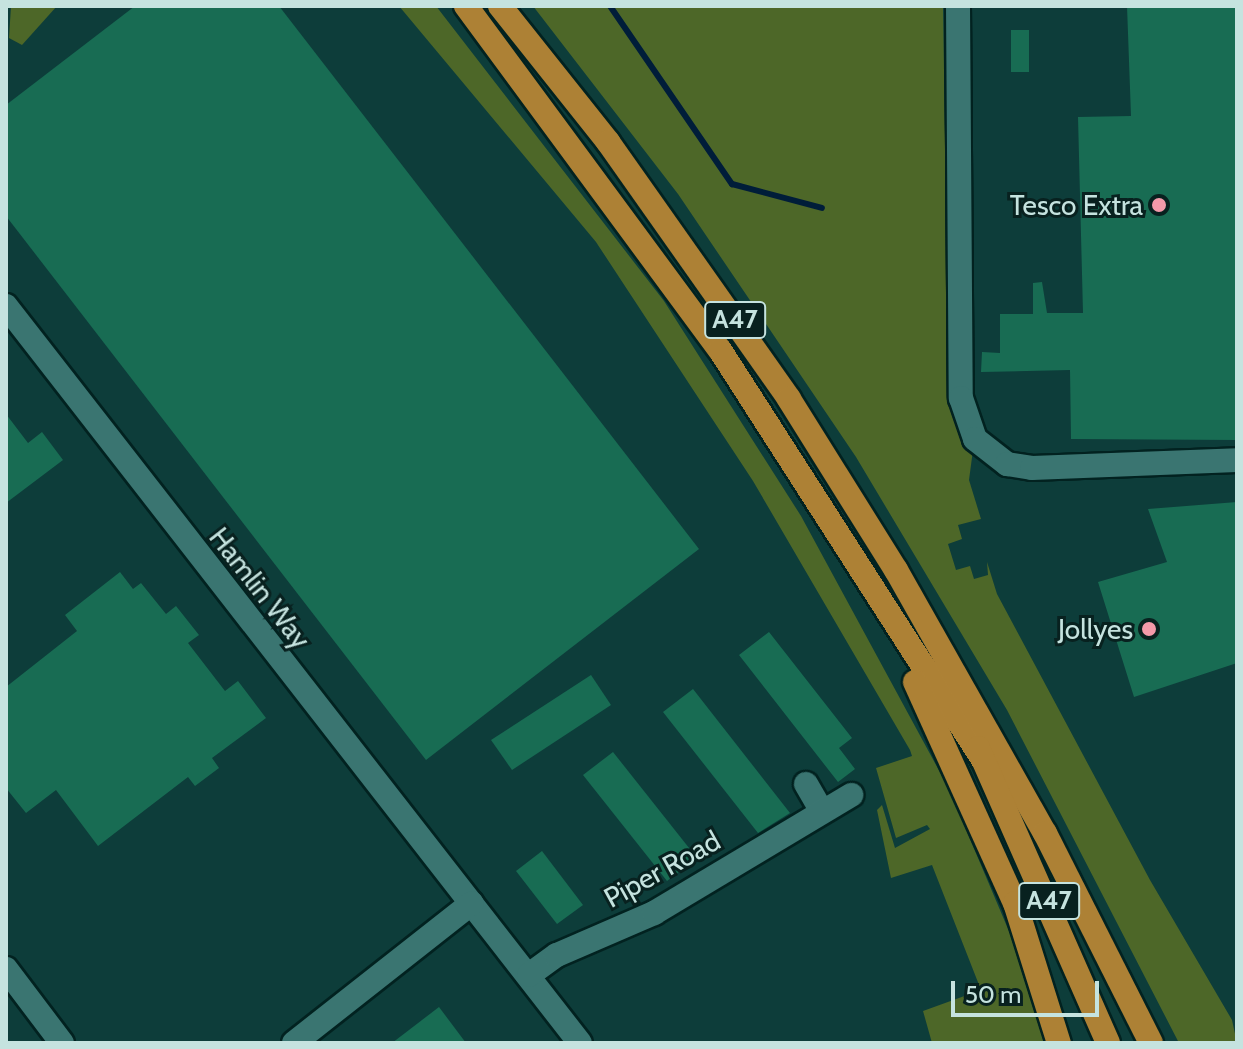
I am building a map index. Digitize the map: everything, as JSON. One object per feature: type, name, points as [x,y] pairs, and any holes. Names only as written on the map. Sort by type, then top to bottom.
[{"type":"highway","name":"A47","points":[[466,6],[720,350],[984,762]]},
{"type":"highway","name":"A47","points":[[500,6],[718,294],[814,438],[942,652],[984,762],[1108,1043]]},
{"type":"highway","points":[[879,601],[1015,903],[1059,1043]]},
{"type":"highway","points":[[942,652],[1045,833],[1151,1043]]},
{"type":"street","points":[[958,6],[961,398],[975,439],[1007,464],[1032,468],[1237,460]]},
{"type":"street","name":"Hamlin Way","points":[[6,306],[580,1043]]},
{"type":"street","points":[[806,784],[822,812]]},
{"type":"street","name":"Piper Road","points":[[529,975],[557,955],[654,913],[851,795]]},
{"type":"street","points":[[294,1043],[472,903]]},
{"type":"street","points":[[6,969],[15,1001],[62,1043]]},
{"type":"green space","points":[[11,6],[57,6],[22,45],[9,38]]},
{"type":"green space","points":[[399,6],[436,6],[664,301],[801,516],[948,787],[1025,969],[1045,1043],[932,1043],[923,1011],[981,990],[932,865],[891,878],[877,810],[882,805],[895,848],[930,829],[927,825],[896,838],[876,768],[912,756],[910,750],[753,481],[596,242]]},
{"type":"green space","points":[[533,6],[943,6],[949,394],[959,431],[973,450],[969,480],[981,519],[958,525],[962,539],[948,544],[956,570],[970,566],[974,579],[988,575],[987,562],[997,594],[1150,880],[1232,1020],[1237,1043],[1179,1043],[1007,710],[856,457],[678,194]]},
{"type":"building","points":[[135,6],[279,6],[699,549],[426,760],[6,216],[6,105]]},
{"type":"building","name":"Tesco Extra","points":[[1127,6],[1237,6],[1237,440],[1071,439],[1070,370],[981,372],[982,352],[1000,353],[1000,314],[1033,314],[1033,283],[1042,282],[1047,313],[1083,313],[1078,117],[1131,116]]},
{"type":"building","points":[[1011,30],[1029,30],[1029,72],[1011,72]]},
{"type":"building","points":[[6,414],[28,443],[42,432],[63,460],[6,503]]},
{"type":"building","points":[[1237,502],[1237,663],[1134,697],[1098,582],[1167,562],[1148,509]]},
{"type":"building","points":[[120,572],[133,589],[141,583],[166,614],[176,606],[199,635],[188,643],[225,691],[238,681],[266,718],[212,758],[219,768],[195,786],[188,777],[98,846],[56,790],[26,813],[6,788],[6,687],[77,631],[65,615]]},
{"type":"building","points":[[769,632],[852,738],[839,748],[855,769],[838,782],[739,655]]},
{"type":"building","points":[[591,675],[611,705],[512,770],[491,740]]},
{"type":"building","points":[[693,689],[790,813],[758,833],[663,712]]},
{"type":"building","points":[[613,752],[697,858],[667,881],[583,775]]},
{"type":"building","points":[[542,851],[583,905],[557,924],[516,871]]},
{"type":"building","points":[[439,1007],[466,1043],[392,1043]]},
{"type":"waterway","points":[[610,6],[732,184],[822,208]]},
{"type":"place","name":"Tesco Extra","points":[[1159,205]]},
{"type":"place","name":"Jollyes","points":[[1149,629]]}]
